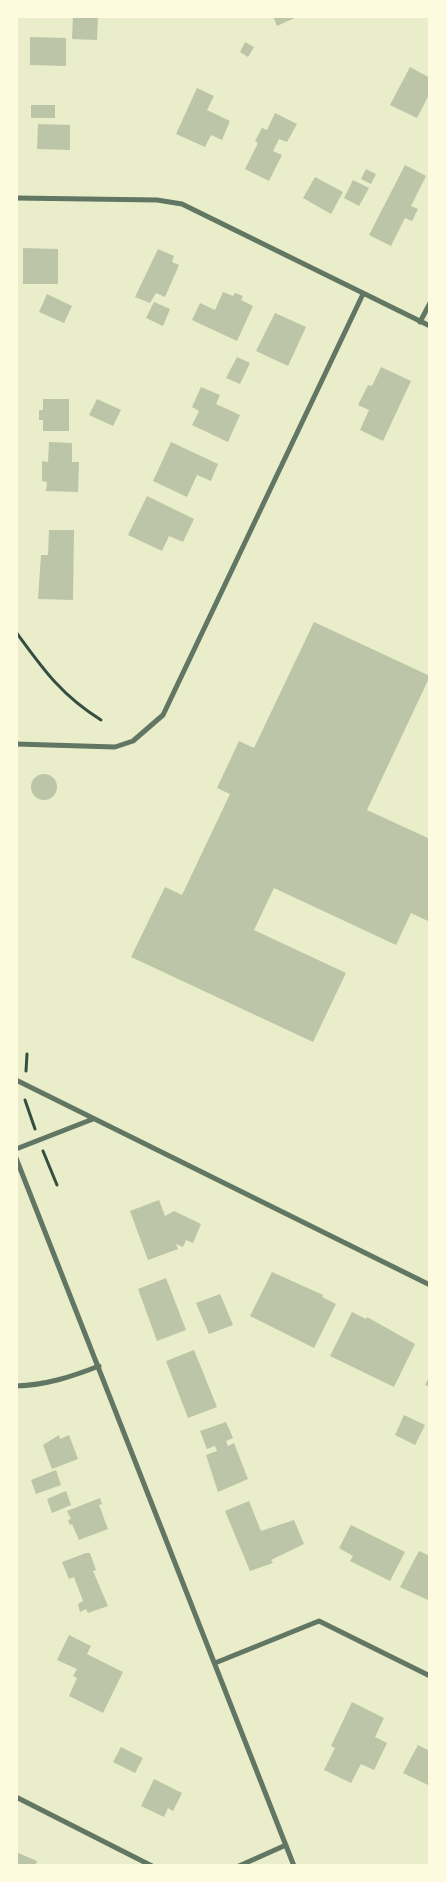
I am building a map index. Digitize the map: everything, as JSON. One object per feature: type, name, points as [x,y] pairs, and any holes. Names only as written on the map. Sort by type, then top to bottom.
[{"type":"street","points":[[16,198],[158,200],[182,204],[430,326]]},
{"type":"street","points":[[16,744],[114,747],[133,741],[163,715],[364,294]]},
{"type":"street","points":[[420,322],[430,303]]},
{"type":"street","points":[[16,1080],[430,1285]]},
{"type":"street","points":[[16,1149],[93,1119]]},
{"type":"street","points":[[16,1158],[294,1866]]},
{"type":"street","points":[[16,1386],[37,1385],[65,1379],[98,1366]]},
{"type":"street","points":[[215,1663],[319,1621],[430,1676]]},
{"type":"street","points":[[16,1797],[152,1866]]},
{"type":"street","points":[[239,1866],[286,1845]]},
{"type":"path","points":[[16,632],[55,684],[80,706],[101,720]]},
{"type":"path","points":[[27,1054],[25,1104],[57,1185]]},
{"type":"building","points":[[73,16],[98,16],[97,40],[72,39]]},
{"type":"building","points":[[273,16],[299,16],[277,26]]},
{"type":"building","points":[[30,37],[66,38],[66,66],[30,65]]},
{"type":"building","points":[[245,42],[254,47],[248,57],[240,52]]},
{"type":"building","points":[[410,67],[430,78],[430,93],[417,118],[390,105]]},
{"type":"building","points":[[197,88],[214,96],[207,110],[230,121],[222,140],[211,135],[205,147],[176,134]]},
{"type":"building","points":[[31,105],[55,105],[55,118],[31,118]]},
{"type":"building","points":[[275,113],[297,124],[287,142],[279,139],[273,151],[282,155],[269,181],[245,169],[258,143],[255,141],[262,128],[267,130]]},
{"type":"building","points":[[38,124],[70,125],[70,150],[37,149]]},
{"type":"building","points":[[405,165],[426,176],[411,206],[418,209],[412,221],[405,218],[391,246],[369,235]]},
{"type":"building","points":[[366,169],[376,174],[371,184],[361,179]]},
{"type":"building","points":[[315,177],[343,192],[331,214],[303,198]]},
{"type":"building","points":[[353,180],[369,188],[359,206],[344,198]]},
{"type":"building","points":[[23,248],[58,249],[58,284],[23,284]]},
{"type":"building","points":[[158,249],[174,256],[172,262],[179,265],[165,297],[156,293],[150,303],[135,297]]},
{"type":"building","points":[[223,292],[233,296],[235,293],[243,296],[241,300],[253,306],[237,341],[192,320],[200,303],[215,310]]},
{"type":"building","points":[[47,294],[72,306],[64,323],[39,312]]},
{"type":"building","points":[[154,302],[170,309],[163,326],[146,318]]},
{"type":"building","points":[[275,313],[306,327],[288,366],[256,351]]},
{"type":"building","points":[[237,357],[250,363],[240,384],[226,378]]},
{"type":"building","points":[[381,367],[411,381],[383,441],[360,430],[369,410],[358,405],[368,385],[372,386]]},
{"type":"building","points":[[201,387],[220,395],[216,404],[240,415],[228,442],[192,425],[199,411],[192,407]]},
{"type":"building","points":[[43,399],[69,399],[69,431],[43,431],[43,420],[39,420],[39,410],[43,410]]},
{"type":"building","points":[[97,399],[121,410],[113,426],[89,415]]},
{"type":"building","points":[[49,442],[72,443],[72,462],[79,462],[78,492],[46,491],[47,482],[42,481],[42,461],[48,462]]},
{"type":"building","points":[[171,442],[218,464],[211,481],[197,475],[187,497],[153,481]]},
{"type":"building","points":[[147,496],[194,519],[183,542],[169,536],[162,551],[128,535]]},
{"type":"building","points":[[49,530],[74,530],[73,600],[38,599],[41,555],[48,555]]},
{"type":"building","points":[[314,622],[430,676],[367,810],[430,839],[430,922],[411,913],[396,945],[274,888],[254,930],[346,973],[313,1042],[131,957],[165,887],[182,895],[230,794],[217,788],[239,741],[254,748]]},
{"type":"building","points":[[44,774],[53,778],[57,787],[53,796],[44,800],[35,796],[31,787],[35,778]]},
{"type":"building","points":[[159,1200],[165,1216],[174,1211],[201,1224],[193,1243],[186,1240],[183,1247],[176,1244],[178,1249],[148,1260],[130,1211]]},
{"type":"building","points":[[272,1272],[323,1295],[322,1297],[336,1304],[314,1348],[250,1316]]},
{"type":"building","points":[[166,1278],[186,1330],[157,1341],[138,1289]]},
{"type":"building","points":[[220,1294],[233,1325],[209,1334],[196,1303]]},
{"type":"building","points":[[352,1312],[366,1319],[367,1317],[415,1344],[394,1387],[330,1356]]},
{"type":"building","points":[[194,1350],[217,1407],[188,1418],[166,1361]]},
{"type":"building","points":[[430,1375],[430,1387],[425,1385]]},
{"type":"building","points":[[404,1415],[425,1425],[415,1445],[395,1435]]},
{"type":"building","points":[[226,1422],[233,1438],[226,1441],[228,1446],[234,1443],[248,1479],[218,1492],[206,1455],[217,1451],[215,1446],[207,1449],[200,1431]]},
{"type":"building","points":[[59,1435],[60,1439],[69,1435],[78,1459],[52,1469],[43,1445]]},
{"type":"building","points":[[56,1470],[61,1485],[36,1494],[31,1480]]},
{"type":"building","points":[[66,1491],[71,1505],[52,1513],[47,1499]]},
{"type":"building","points":[[100,1498],[102,1504],[99,1505],[108,1529],[79,1540],[72,1524],[70,1525],[68,1520],[71,1519],[67,1511]]},
{"type":"building","points":[[249,1501],[261,1531],[294,1520],[304,1544],[271,1560],[273,1563],[250,1571],[225,1511]]},
{"type":"building","points":[[351,1525],[405,1552],[390,1581],[350,1561],[353,1556],[339,1548]]},
{"type":"building","points":[[419,1551],[430,1556],[430,1601],[400,1587]]},
{"type":"building","points":[[90,1553],[96,1570],[93,1571],[108,1606],[88,1613],[86,1609],[80,1612],[78,1604],[83,1601],[74,1577],[69,1579],[62,1562]]},
{"type":"building","points":[[69,1635],[91,1646],[87,1654],[123,1672],[103,1713],[69,1696],[77,1678],[73,1676],[77,1669],[57,1660]]},
{"type":"building","points":[[352,1702],[384,1718],[375,1737],[387,1743],[374,1770],[361,1764],[351,1783],[324,1770],[335,1748],[331,1746]]},
{"type":"building","points":[[418,1745],[430,1751],[430,1786],[403,1773]]},
{"type":"building","points":[[121,1747],[143,1758],[135,1773],[113,1762]]},
{"type":"building","points":[[154,1779],[182,1793],[173,1811],[168,1808],[164,1817],[141,1806]]},
{"type":"building","points":[[16,1852],[37,1861],[35,1866],[16,1866]]}]
